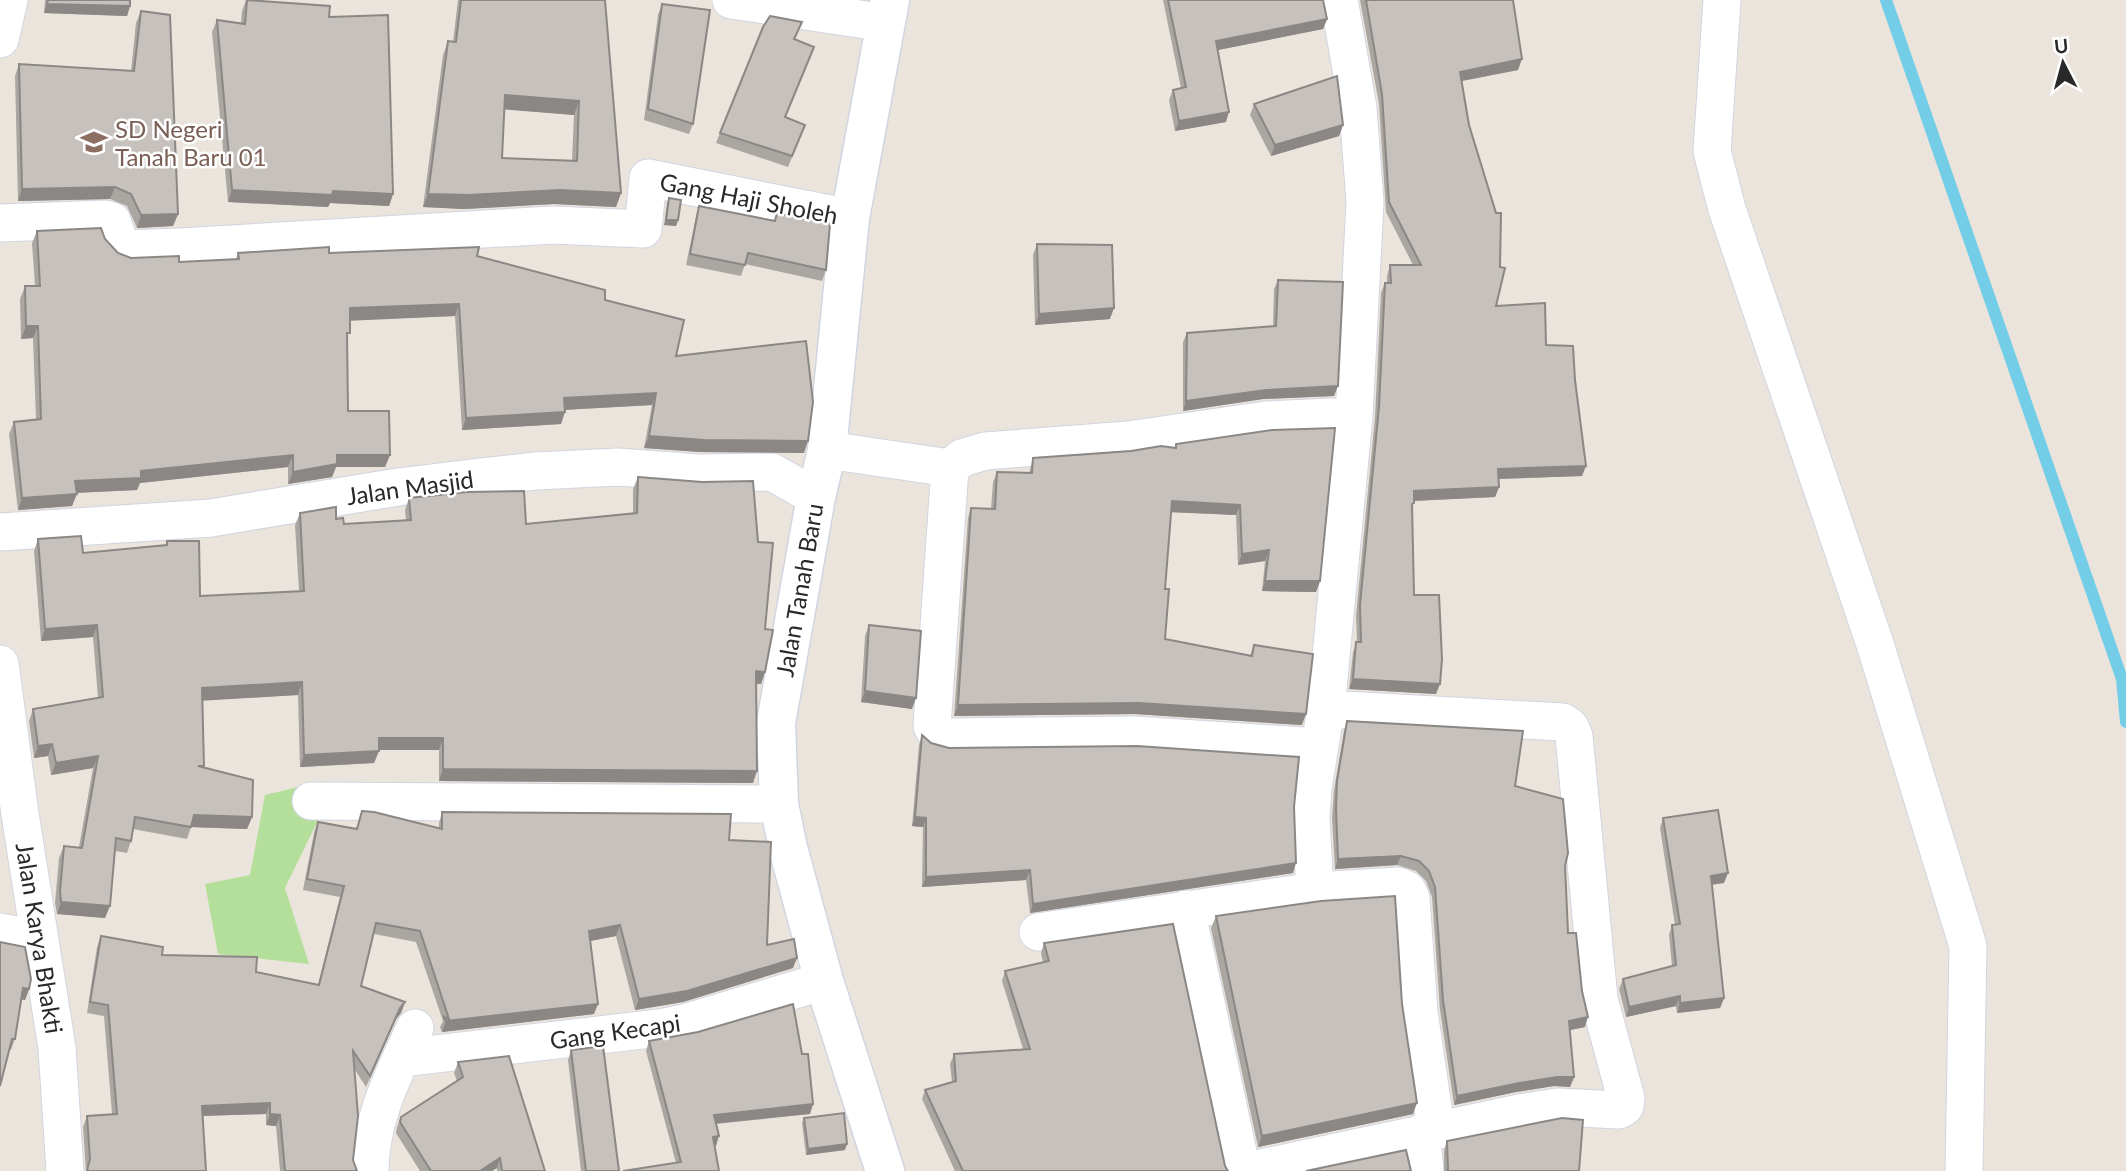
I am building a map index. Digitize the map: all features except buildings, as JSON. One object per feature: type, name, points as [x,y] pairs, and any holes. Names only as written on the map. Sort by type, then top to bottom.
[{"type":"main road","name":"Jalan Tanah Baru","points":[[885,1171],[824,981],[788,848],[779,804],[776,723],[816,497],[841,452],[850,218],[888,11]]},
{"type":"street","points":[[0,39],[9,0]]},
{"type":"street","points":[[731,0],[888,11]]},
{"type":"street","points":[[1315,891],[1311,818],[1326,709],[1354,416],[1365,202],[1358,108],[1339,0]]},
{"type":"street","points":[[1722,0],[1712,151],[1727,209],[1875,644],[1968,946],[1964,1171]]},
{"type":"street","name":"Gang Haji Sholeh","points":[[0,223],[105,219],[113,221],[120,244],[126,248],[553,225],[643,229],[648,178],[850,218]]},
{"type":"street","points":[[841,452],[933,466],[985,451],[1128,440],[1266,420],[1354,416]]},
{"type":"street","points":[[933,466],[932,726],[936,733],[945,737],[1134,735],[1319,747]]},
{"type":"street","name":"Jalan Masjid","points":[[0,532],[211,518],[398,487],[536,471],[618,467],[699,474],[772,472],[816,497]]},
{"type":"street","name":"Jalan Karya Bhakti","points":[[0,664],[57,1048],[65,1171]]},
{"type":"street","points":[[1186,909],[1244,1171],[1428,1131],[1557,1107],[1619,1110],[1625,1106],[1626,1098],[1599,999],[1574,736],[1570,727],[1563,722],[1326,709]]},
{"type":"street","points":[[311,802],[779,804]]},
{"type":"street","points":[[1038,932],[1315,891],[1398,886],[1407,890],[1410,898],[1428,1131],[1425,1171]]},
{"type":"street","points":[[0,932],[40,940]]},
{"type":"street","name":"Gang Kecapi","points":[[370,1171],[370,1152],[384,1094],[408,1043],[659,1028],[824,981]]},
{"type":"green space","points":[[323,781],[324,808],[285,888],[309,964],[218,954],[205,884],[250,875],[265,795]]},
{"type":"waterway","points":[[1886,0],[2122,679],[2126,722]]},
{"type":"place","name":"SD Negeri Tanah Baru 01","points":[[94,142]]}]
